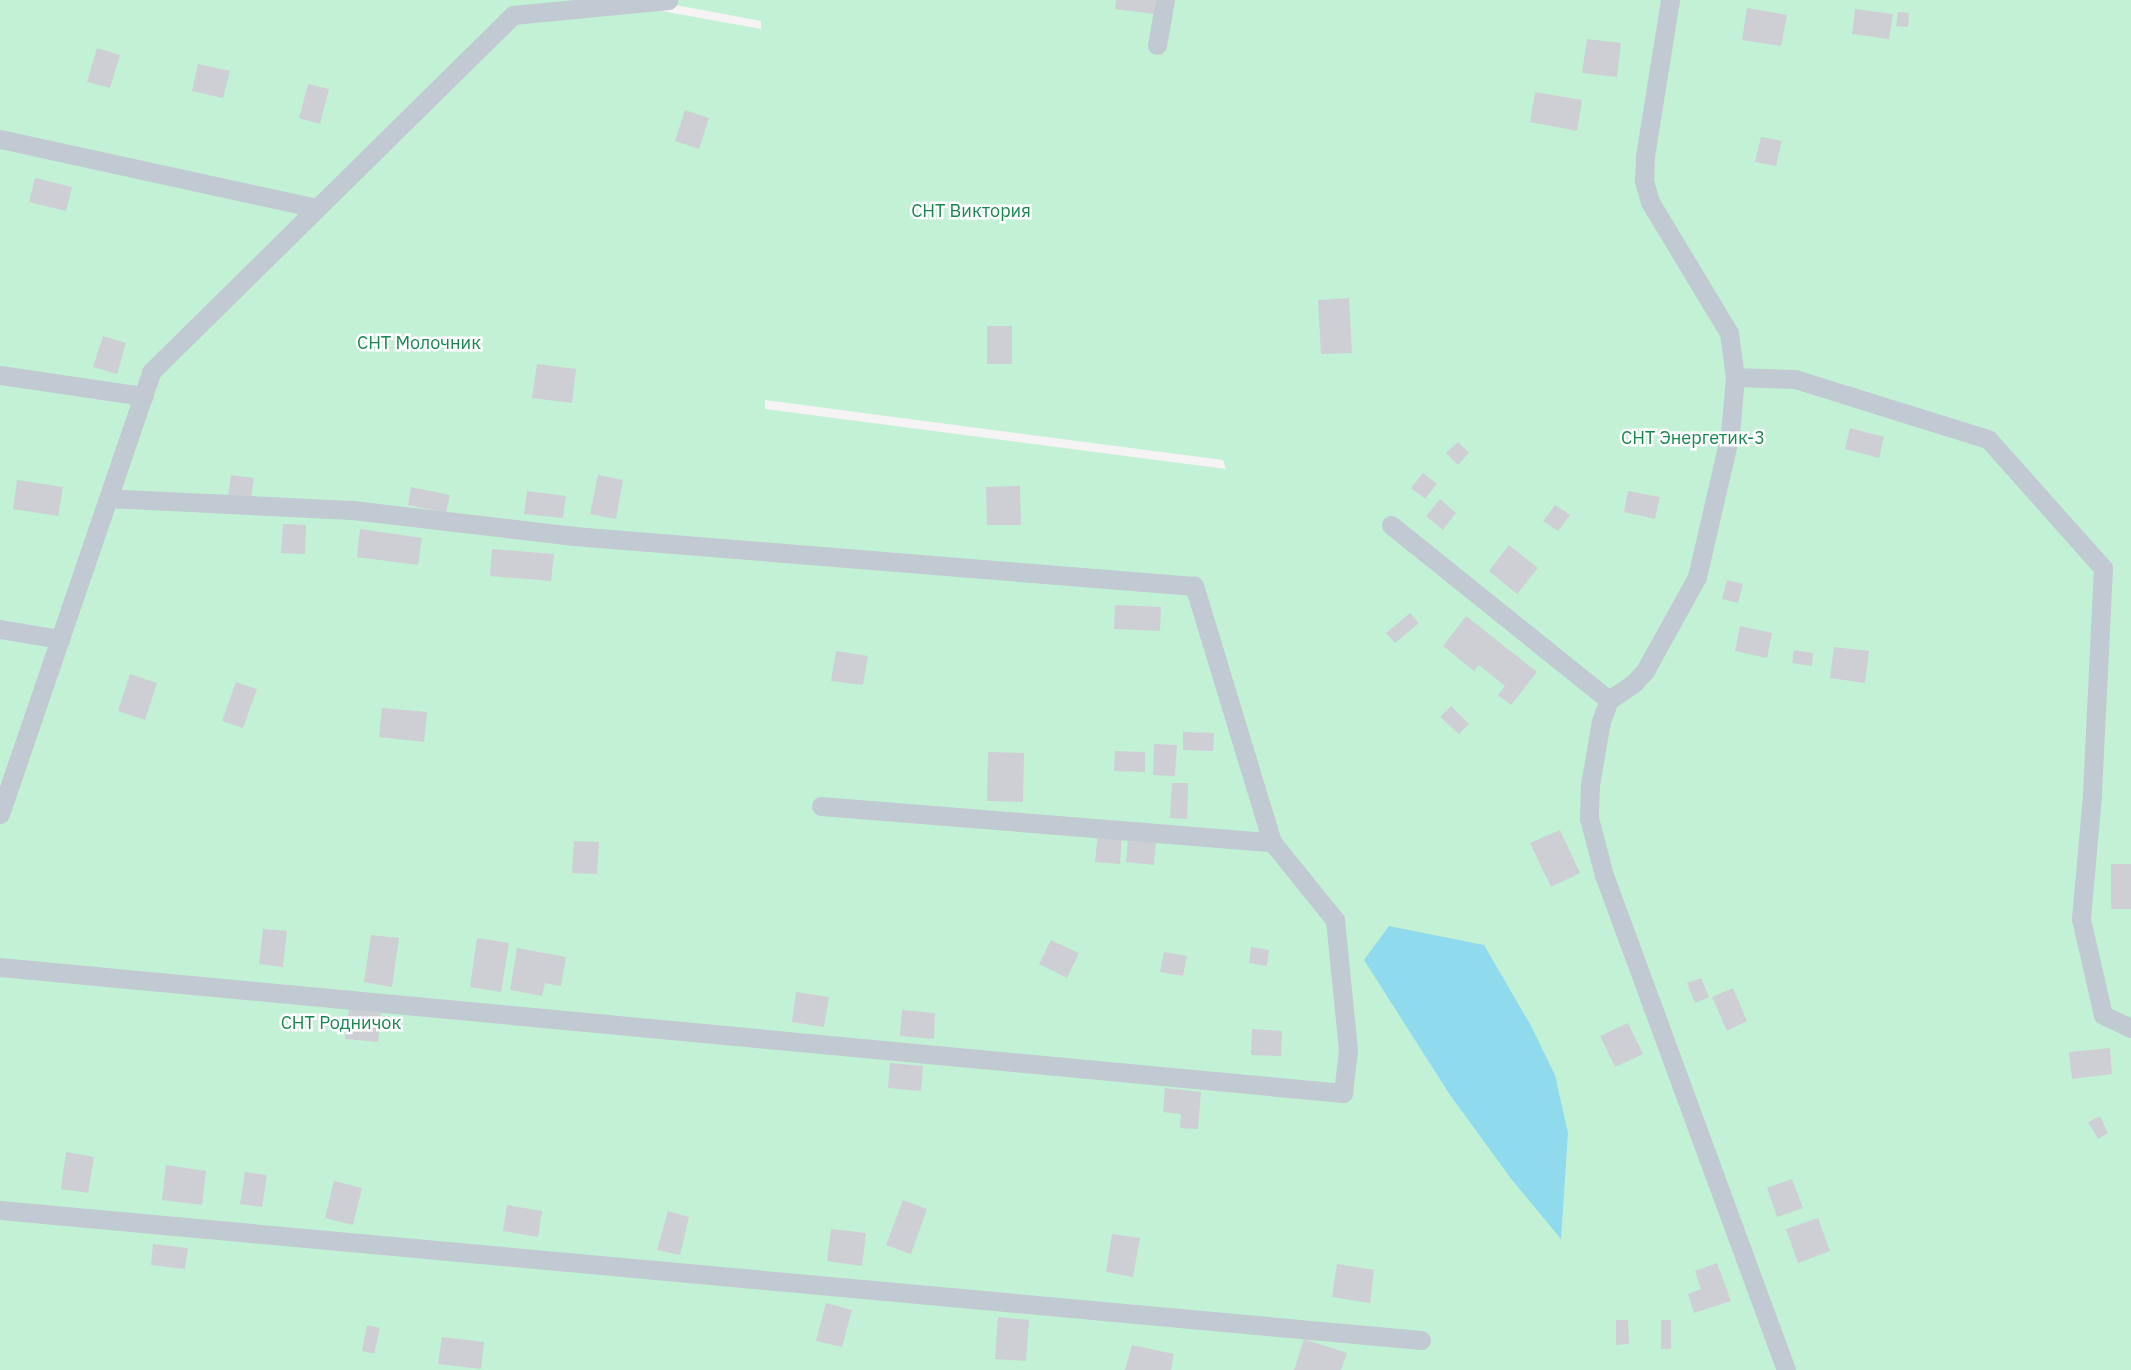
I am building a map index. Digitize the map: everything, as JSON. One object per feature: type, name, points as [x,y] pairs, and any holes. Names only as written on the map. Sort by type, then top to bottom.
[{"type":"lane","points":[[553,0],[587,4]]},
{"type":"lane","points":[[0,814],[151,372],[513,15],[587,4],[668,0]]},
{"type":"lane","points":[[1157,45],[1165,0]]},
{"type":"lane","points":[[1671,0],[1644,156],[1644,181],[1650,202],[1729,332],[1735,377],[1730,434],[1697,577],[1644,671],[1634,683],[1609,700],[1601,721],[1590,785],[1589,818],[1593,841],[1786,1370]]},
{"type":"lane","points":[[0,139],[317,208]]},
{"type":"lane","points":[[0,375],[143,396]]},
{"type":"lane","points":[[1735,377],[1795,379],[1988,439],[2103,568],[2091,795],[2081,919],[2103,1015],[2131,1028]]},
{"type":"lane","points":[[0,967],[1343,1093],[1348,1051],[1335,920],[1272,842],[1194,586],[587,537],[351,510],[108,498]]},
{"type":"lane","points":[[1391,525],[1609,700]]},
{"type":"lane","points":[[0,629],[60,639]]},
{"type":"lane","points":[[821,806],[1272,842]]},
{"type":"lane","points":[[0,1210],[1421,1340]]},
{"type":"green space","points":[[0,0],[601,0],[761,29],[761,21],[649,0],[2131,0],[2131,1370],[0,1370]],"holes":[[[765,400],[1223,460],[1226,469],[765,409]]]},
{"type":"water","points":[[1389,926],[1484,945],[1530,1024],[1555,1075],[1568,1133],[1561,1239],[1512,1180],[1450,1095],[1364,960]]},
{"type":"building","points":[[1116,0],[1156,0],[1154,14],[1115,9]]},
{"type":"building","points":[[1747,8],[1787,15],[1781,46],[1742,40]]},
{"type":"building","points":[[1855,9],[1893,14],[1889,39],[1852,34]]},
{"type":"building","points":[[1898,12],[1909,13],[1908,27],[1896,26]]},
{"type":"building","points":[[1587,39],[1621,43],[1617,77],[1582,73]]},
{"type":"building","points":[[97,48],[120,55],[110,88],[87,82]]},
{"type":"building","points":[[198,64],[230,71],[223,98],[192,91]]},
{"type":"building","points":[[308,84],[329,89],[320,124],[299,118]]},
{"type":"building","points":[[1535,92],[1582,100],[1577,131],[1530,122]]},
{"type":"building","points":[[685,110],[709,118],[699,149],[675,141]]},
{"type":"building","points":[[1761,137],[1782,141],[1776,166],[1755,162]]},
{"type":"building","points":[[35,178],[72,187],[66,211],[29,202]]},
{"type":"building","points":[[1349,298],[1352,353],[1321,354],[1318,300]]},
{"type":"building","points":[[987,326],[1012,326],[1012,364],[987,364]]},
{"type":"building","points":[[103,336],[126,343],[117,374],[93,367]]},
{"type":"building","points":[[537,364],[576,369],[572,403],[532,398]]},
{"type":"building","points":[[1850,428],[1884,437],[1879,458],[1845,449]]},
{"type":"building","points":[[1458,442],[1469,453],[1458,465],[1446,453]]},
{"type":"building","points":[[1423,473],[1437,484],[1425,499],[1411,488]]},
{"type":"building","points":[[231,475],[254,478],[251,498],[228,495]]},
{"type":"building","points":[[598,475],[623,480],[616,519],[590,514]]},
{"type":"building","points":[[17,480],[63,487],[58,516],[13,509]]},
{"type":"building","points":[[1020,486],[1021,525],[987,525],[986,487]]},
{"type":"building","points":[[411,487],[450,495],[446,513],[408,505]]},
{"type":"building","points":[[527,491],[566,496],[563,518],[524,514]]},
{"type":"building","points":[[1628,491],[1660,497],[1655,519],[1624,512]]},
{"type":"building","points":[[1440,499],[1456,513],[1443,530],[1426,516]]},
{"type":"building","points":[[1555,505],[1570,515],[1558,531],[1543,521]]},
{"type":"building","points":[[283,524],[306,525],[305,554],[281,553]]},
{"type":"building","points":[[360,529],[422,538],[418,565],[357,557]]},
{"type":"building","points":[[1509,545],[1538,568],[1517,594],[1489,571]]},
{"type":"building","points":[[492,549],[554,554],[551,581],[490,576]]},
{"type":"building","points":[[1727,580],[1743,584],[1738,603],[1722,599]]},
{"type":"building","points":[[1115,605],[1161,607],[1160,631],[1114,629]]},
{"type":"building","points":[[1410,613],[1419,623],[1395,643],[1386,633]]},
{"type":"building","points":[[1466,616],[1537,672],[1511,705],[1498,695],[1505,686],[1479,665],[1474,671],[1443,646]]},
{"type":"building","points":[[1740,626],[1772,633],[1767,658],[1735,651]]},
{"type":"building","points":[[1834,647],[1869,651],[1865,683],[1830,678]]},
{"type":"building","points":[[1794,650],[1813,653],[1812,666],[1792,663]]},
{"type":"building","points":[[836,651],[868,656],[863,685],[831,681]]},
{"type":"building","points":[[130,674],[157,683],[145,720],[118,711]]},
{"type":"building","points":[[236,682],[257,689],[243,728],[222,721]]},
{"type":"building","points":[[1451,706],[1469,724],[1459,734],[1440,717]]},
{"type":"building","points":[[382,708],[427,712],[424,742],[379,737]]},
{"type":"building","points":[[1183,732],[1214,733],[1213,751],[1183,750]]},
{"type":"building","points":[[1154,744],[1177,745],[1175,776],[1153,775]]},
{"type":"building","points":[[1115,751],[1145,752],[1145,772],[1114,771]]},
{"type":"building","points":[[988,752],[1024,753],[1023,802],[987,801]]},
{"type":"building","points":[[1172,783],[1188,783],[1187,819],[1170,818]]},
{"type":"building","points":[[1560,830],[1580,873],[1551,887],[1530,843]]},
{"type":"building","points":[[1098,832],[1122,834],[1120,864],[1095,862]]},
{"type":"building","points":[[1128,838],[1156,840],[1154,865],[1126,862]]},
{"type":"building","points":[[574,841],[599,842],[597,874],[572,873]]},
{"type":"building","points":[[2111,864],[2131,864],[2131,909],[2111,909]]},
{"type":"building","points":[[263,929],[287,931],[283,967],[259,964]]},
{"type":"building","points":[[371,935],[399,938],[392,987],[364,982]]},
{"type":"building","points":[[477,938],[509,943],[501,992],[470,987]]},
{"type":"building","points":[[1051,940],[1079,953],[1067,978],[1039,964]]},
{"type":"building","points":[[1251,947],[1269,950],[1267,966],[1249,963]]},
{"type":"building","points":[[517,948],[566,957],[561,986],[545,983],[542,996],[510,990]]},
{"type":"building","points":[[1164,952],[1187,956],[1183,976],[1160,972]]},
{"type":"building","points":[[1701,978],[1709,997],[1695,1003],[1687,983]]},
{"type":"building","points":[[1733,988],[1747,1021],[1727,1031],[1712,997]]},
{"type":"building","points":[[796,992],[829,997],[824,1027],[792,1022]]},
{"type":"building","points":[[349,1009],[381,1013],[378,1042],[345,1039]]},
{"type":"building","points":[[902,1010],[935,1013],[934,1039],[900,1036]]},
{"type":"building","points":[[1628,1023],[1643,1054],[1615,1067],[1600,1036]]},
{"type":"building","points":[[1252,1029],[1282,1031],[1281,1056],[1251,1055]]},
{"type":"building","points":[[2110,1048],[2112,1074],[2072,1079],[2069,1052]]},
{"type":"building","points":[[890,1063],[923,1066],[921,1091],[888,1088]]},
{"type":"building","points":[[1165,1088],[1201,1092],[1198,1129],[1180,1128],[1181,1114],[1163,1112]]},
{"type":"building","points":[[2100,1116],[2108,1133],[2098,1139],[2088,1122]]},
{"type":"building","points":[[66,1152],[94,1157],[88,1193],[61,1189]]},
{"type":"building","points":[[166,1165],[206,1171],[202,1205],[162,1200]]},
{"type":"building","points":[[245,1172],[267,1175],[262,1207],[240,1204]]},
{"type":"building","points":[[1792,1179],[1803,1208],[1777,1217],[1767,1188]]},
{"type":"building","points":[[334,1181],[362,1188],[353,1225],[325,1218]]},
{"type":"building","points":[[903,1200],[927,1209],[911,1254],[886,1245]]},
{"type":"building","points":[[507,1205],[542,1211],[538,1237],[503,1231]]},
{"type":"building","points":[[668,1211],[689,1217],[680,1255],[657,1250]]},
{"type":"building","points":[[1818,1218],[1830,1251],[1798,1263],[1786,1229]]},
{"type":"building","points":[[831,1229],[866,1233],[862,1266],[827,1261]]},
{"type":"building","points":[[1112,1234],[1140,1238],[1133,1277],[1106,1272]]},
{"type":"building","points":[[153,1244],[188,1248],[185,1269],[151,1265]]},
{"type":"building","points":[[1717,1263],[1731,1301],[1694,1313],[1688,1294],[1701,1289],[1695,1271]]},
{"type":"building","points":[[1337,1264],[1374,1270],[1370,1303],[1332,1297]]},
{"type":"building","points":[[826,1303],[852,1310],[842,1347],[816,1341]]},
{"type":"building","points":[[998,1317],[1029,1320],[1026,1361],[995,1359]]},
{"type":"building","points":[[1616,1320],[1628,1320],[1629,1344],[1616,1345]]},
{"type":"building","points":[[1661,1320],[1671,1320],[1671,1349],[1661,1349]]},
{"type":"building","points":[[367,1325],[380,1328],[374,1354],[362,1351]]},
{"type":"building","points":[[442,1337],[484,1342],[481,1369],[438,1364]]},
{"type":"building","points":[[1304,1339],[1347,1353],[1341,1370],[1294,1370]]},
{"type":"building","points":[[1132,1345],[1174,1354],[1171,1370],[1125,1370]]},
{"type":"park label","name":"СНТ Виктория","points":[[971,211]]},
{"type":"park label","name":"СНТ Молочник","points":[[419,343]]},
{"type":"park label","name":"СНТ Энергетик-3","points":[[1693,438]]},
{"type":"park label","name":"СНТ Родничок","points":[[341,1023]]}]
